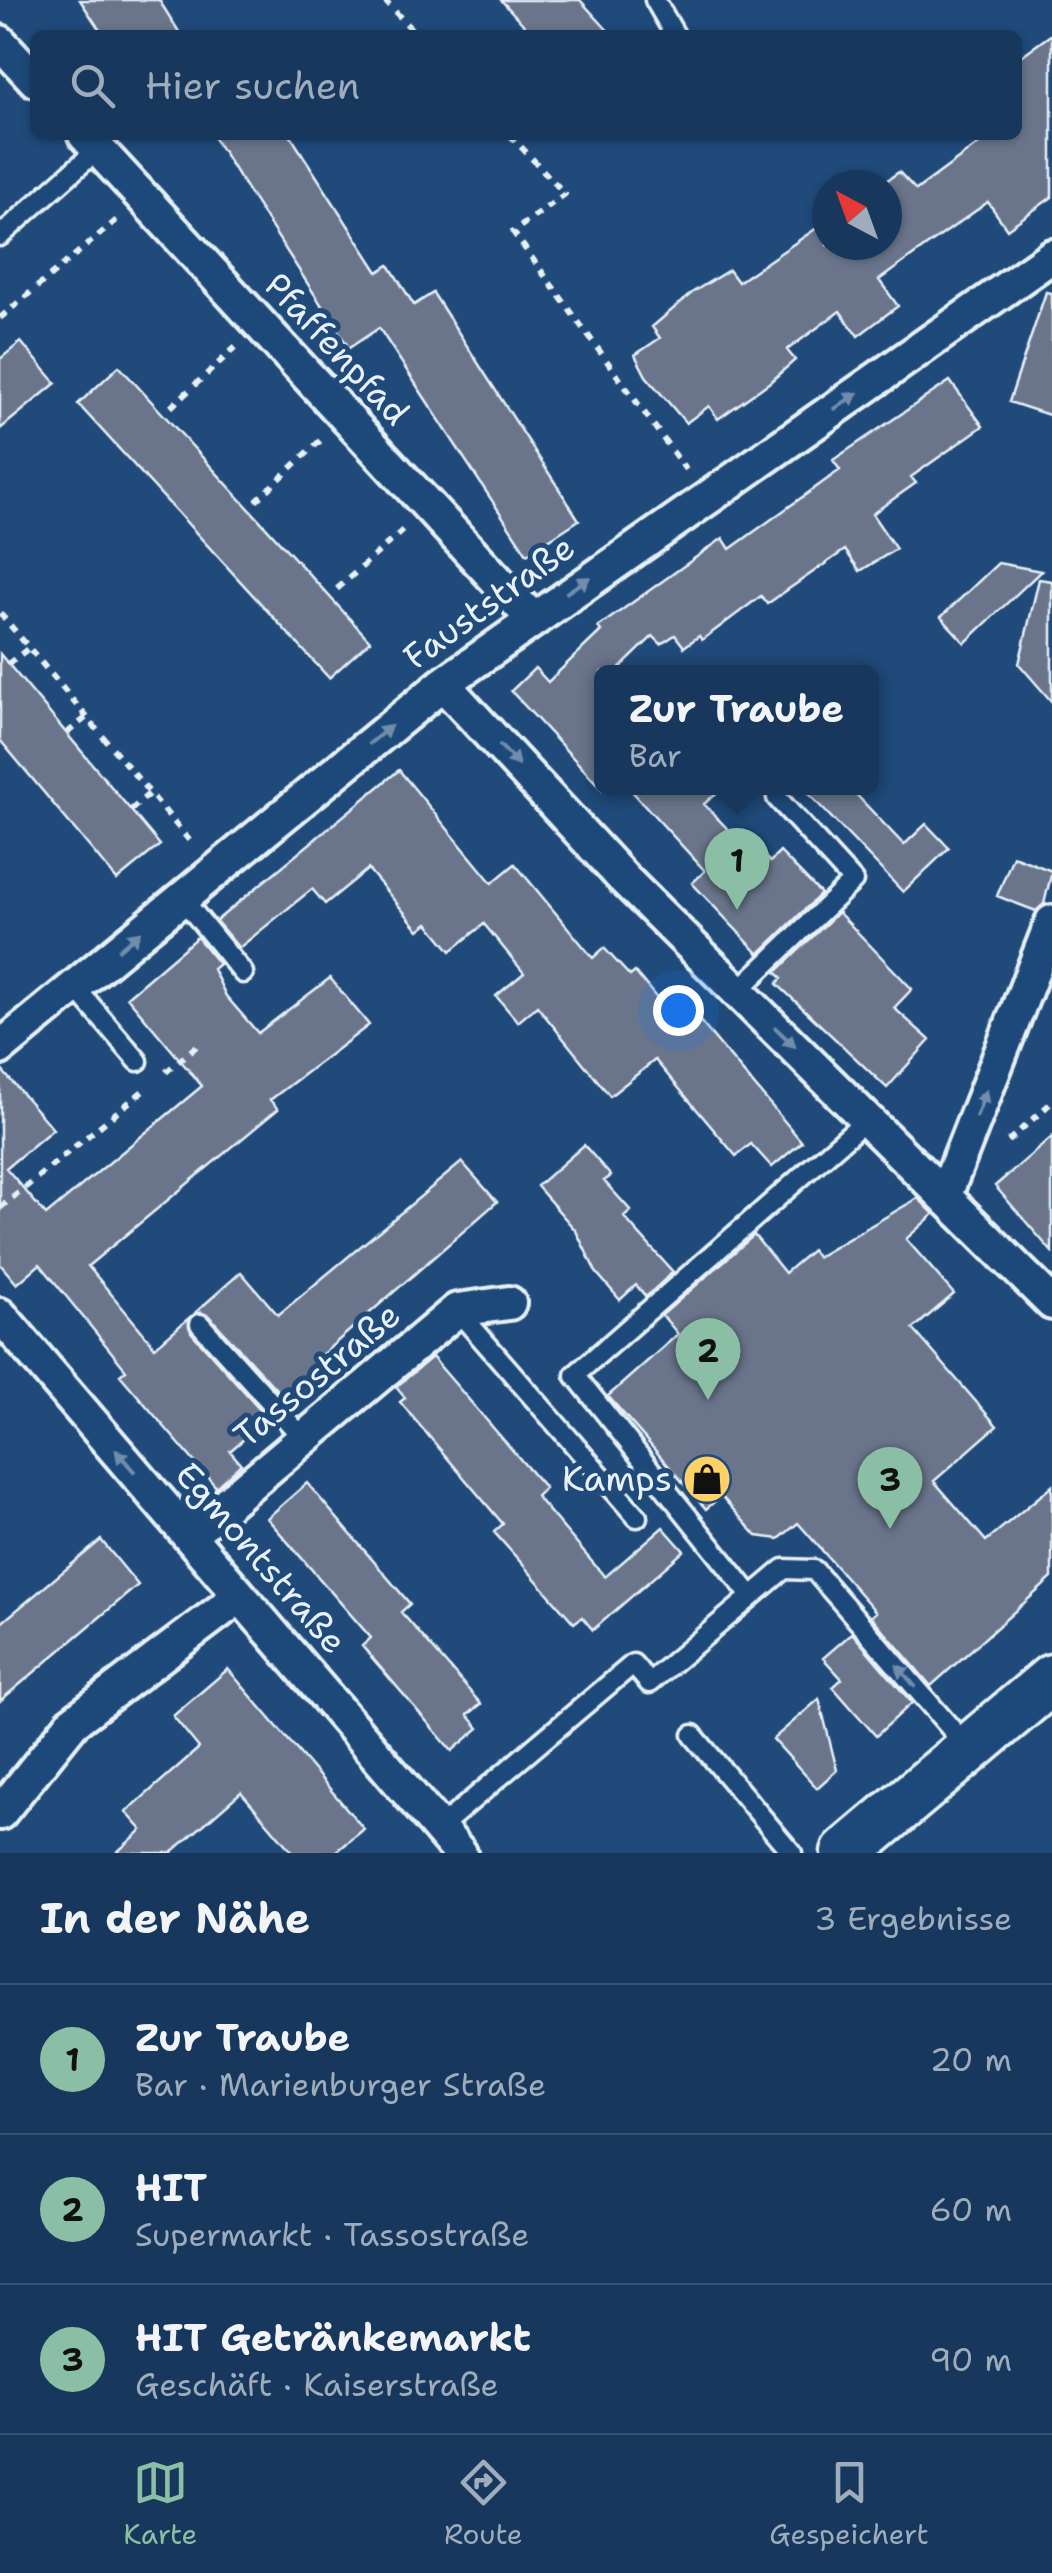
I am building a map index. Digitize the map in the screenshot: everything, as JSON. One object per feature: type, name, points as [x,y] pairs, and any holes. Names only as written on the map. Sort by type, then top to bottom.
[{"type":"main road","points":[[846,1853],[1052,1679]]},
{"type":"street","points":[[0,42],[30,75]]},
{"type":"street","name":"Pfaffenpfad","points":[[92,142],[532,617]]},
{"type":"street","name":"Fauststraße","points":[[0,1048],[442,684],[532,617],[1052,256]]},
{"type":"street","points":[[442,684],[623,878],[1052,1303]]},
{"type":"street","points":[[945,1195],[1052,922]]},
{"type":"street","name":"Tassostraße","points":[[188,1536],[457,1310],[509,1303]]},
{"type":"street","name":"Egmontstraße","points":[[0,1315],[450,1841]]},
{"type":"street","points":[[0,1813],[73,1722],[240,1596]]},
{"type":"lane","points":[[655,0],[672,30]]},
{"type":"lane","points":[[0,236],[92,142]]},
{"type":"lane","points":[[738,991],[854,881],[777,798]]},
{"type":"lane","points":[[181,897],[243,973]]},
{"type":"lane","points":[[74,986],[138,1061]]},
{"type":"lane","points":[[751,1596],[574,1375],[859,1110]]},
{"type":"lane","points":[[457,1310],[636,1517]]},
{"type":"lane","points":[[200,1324],[304,1439]]},
{"type":"lane","points":[[450,1841],[633,1664],[649,1683],[784,1569],[814,1570],[970,1750]]},
{"type":"lane","points":[[692,1734],[792,1853]]},
{"type":"path","points":[[384,0],[412,30]]},
{"type":"path","points":[[515,140],[565,194],[513,232],[706,498]]},
{"type":"path","points":[[0,318],[143,198]]},
{"type":"path","points":[[171,407],[260,325]]},
{"type":"path","points":[[256,500],[345,417]]},
{"type":"path","points":[[337,589],[429,508]]},
{"type":"path","points":[[0,613],[214,870]]},
{"type":"path","points":[[8,664],[29,648]]},
{"type":"path","points":[[67,734],[87,717]]},
{"type":"path","points":[[131,810],[150,793]]},
{"type":"path","points":[[0,1208],[199,1044]]},
{"type":"building","points":[[80,0],[159,0],[178,30],[100,30]]},
{"type":"building","points":[[501,0],[580,0],[607,30],[528,30]]},
{"type":"building","points":[[1052,34],[1052,197],[1007,229],[988,202],[879,280],[898,306],[858,336],[840,311],[787,350],[795,360],[718,419],[709,406],[686,423],[646,376],[635,355],[660,338],[652,327],[693,292],[729,270],[738,282],[812,231],[812,260],[902,260],[902,175],[916,190],[984,140],[1022,140],[1022,55]]},
{"type":"building","points":[[215,140],[293,140],[378,272],[389,265],[414,305],[433,293],[579,520],[527,554],[379,328],[349,348]]},
{"type":"building","points":[[1046,292],[1052,293],[1052,416],[1009,402]]},
{"type":"building","points":[[21,342],[56,383],[0,429],[0,359]]},
{"type":"building","points":[[119,366],[370,641],[329,678],[78,404]]},
{"type":"building","points":[[950,381],[983,426],[911,477],[916,483],[872,514],[896,549],[860,571],[845,550],[767,604],[761,596],[702,640],[699,636],[684,647],[675,635],[661,644],[653,636],[623,665],[594,665],[594,780],[511,691],[535,668],[548,682],[601,631],[598,627],[723,538],[730,549],[840,470],[833,460]]},
{"type":"building","points":[[998,563],[1041,571],[965,643],[941,617]]},
{"type":"building","points":[[1039,579],[1052,581],[1052,702],[1019,664]]},
{"type":"building","points":[[0,654],[160,845],[117,880],[0,740]]},
{"type":"building","points":[[399,770],[492,883],[515,864],[593,958],[604,948],[630,976],[635,972],[685,1032],[699,1020],[802,1142],[772,1167],[751,1144],[736,1156],[655,1060],[610,1096],[537,1006],[518,1022],[496,996],[524,973],[484,924],[451,951],[428,923],[419,930],[368,869],[325,904],[312,889],[239,948],[216,921]]},
{"type":"building","points":[[635,795],[714,795],[704,804],[759,862],[765,857],[770,862],[780,852],[821,894],[759,954],[692,883],[705,871]]},
{"type":"building","points":[[810,795],[857,795],[904,845],[926,824],[949,848],[903,892]]},
{"type":"building","points":[[1013,856],[1052,871],[1044,904],[1036,911],[997,896]]},
{"type":"building","points":[[838,912],[912,989],[894,1008],[930,1040],[887,1088],[777,984],[782,978],[776,972]]},
{"type":"building","points":[[197,937],[219,964],[213,969],[226,996],[258,1033],[330,978],[369,1025],[270,1100],[278,1109],[88,1266],[155,1347],[190,1317],[191,1332],[268,1418],[230,1451],[241,1464],[216,1487],[120,1375],[126,1370],[40,1264],[17,1284],[0,1264],[0,1068],[53,1129],[6,1168],[46,1215],[202,1086],[127,997]]},
{"type":"building","points":[[1052,1137],[1052,1252],[995,1186]]},
{"type":"building","points":[[584,1145],[611,1176],[604,1181],[631,1211],[624,1217],[673,1272],[646,1297],[636,1285],[620,1300],[596,1272],[576,1231],[537,1186]]},
{"type":"building","points":[[462,1162],[497,1202],[317,1359],[327,1371],[298,1395],[287,1401],[209,1316],[196,1312],[241,1272],[278,1315]]},
{"type":"building","points":[[918,1198],[934,1214],[906,1239],[954,1294],[913,1329],[997,1426],[934,1481],[986,1541],[1052,1486],[1052,1578],[931,1686],[871,1616],[876,1612],[798,1523],[779,1539],[757,1536],[721,1496],[706,1509],[608,1396],[678,1334],[662,1315],[754,1235],[785,1273],[812,1250],[817,1257]]},
{"type":"building","points":[[432,1357],[545,1488],[536,1496],[605,1577],[663,1527],[684,1551],[593,1630],[582,1617],[574,1623],[494,1532],[503,1524],[400,1402],[405,1398],[396,1387]]},
{"type":"building","points":[[307,1483],[410,1604],[401,1612],[481,1704],[468,1715],[479,1728],[452,1751],[362,1646],[371,1638],[267,1518]]},
{"type":"building","points":[[101,1540],[138,1585],[0,1701],[0,1624]]},
{"type":"building","points":[[852,1633],[912,1703],[876,1736],[833,1687],[842,1679],[823,1658]]},
{"type":"building","points":[[228,1669],[364,1829],[335,1853],[293,1853],[241,1792],[171,1853],[116,1853],[142,1830],[126,1812],[199,1748],[173,1716]]},
{"type":"building","points":[[819,1699],[837,1770],[817,1788],[773,1739]]},
{"type":"place","name":"Zur Traube","points":[[737,910]]},
{"type":"place","name":"HIT","points":[[708,1400]]},
{"type":"place","name":"Kamps","points":[[707,1479]]},
{"type":"place","name":"HIT Getränkemarkt","points":[[890,1529]]}]
